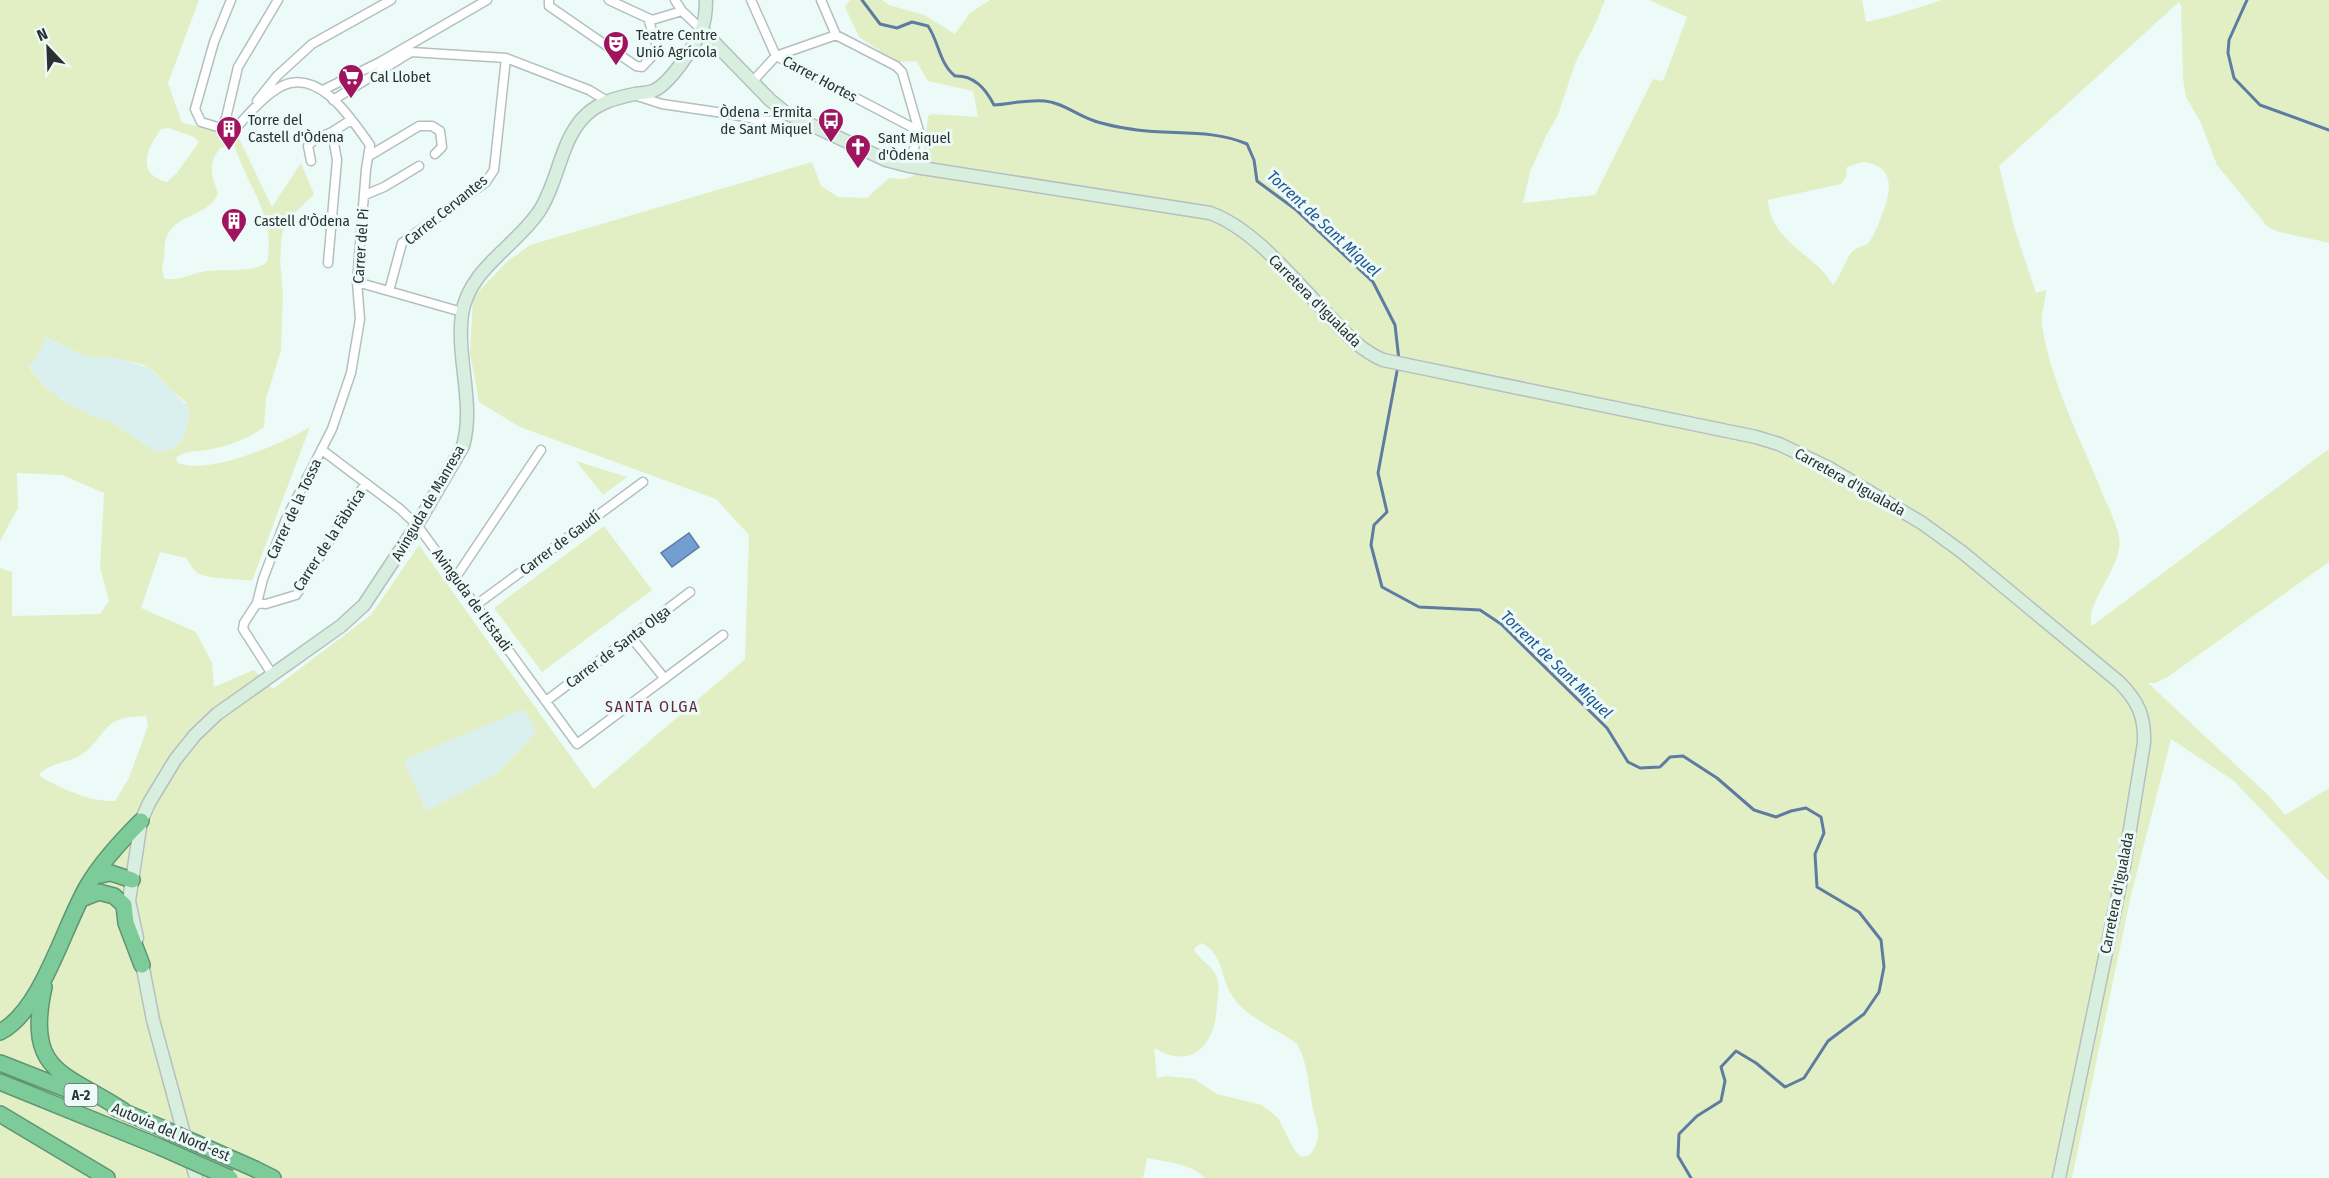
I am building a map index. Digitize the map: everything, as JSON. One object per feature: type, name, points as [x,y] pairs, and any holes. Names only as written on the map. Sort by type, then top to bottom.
[{"type":"highway","points":[[0,1032],[11,1027],[24,1013],[47,972],[81,899],[95,876],[119,844],[141,821]]},
{"type":"highway","points":[[95,876],[111,873],[132,880]]},
{"type":"highway","points":[[81,899],[132,880]]},
{"type":"highway","points":[[99,892],[114,896],[124,905],[126,923],[142,965]]},
{"type":"highway","points":[[47,972],[39,1009],[39,1032],[46,1057],[64,1077],[124,1111]]},
{"type":"highway","name":"Autovia del Nord-est","points":[[0,1063],[124,1111],[273,1178]]},
{"type":"highway","name":"Autovia del Nord-est","points":[[0,1082],[230,1178]]},
{"type":"highway","points":[[0,1114],[107,1178]]},
{"type":"street","points":[[231,0],[214,42],[195,109],[201,122],[221,128],[226,118],[238,67],[278,0]]},
{"type":"street","points":[[267,20],[286,0]]},
{"type":"street","points":[[242,122],[278,76],[312,44],[391,0]]},
{"type":"street","points":[[226,118],[234,130],[254,108],[283,86],[297,83],[323,90],[380,62],[487,0]]},
{"type":"street","points":[[549,0],[549,6],[636,66],[642,67],[658,50],[648,18]]},
{"type":"street","points":[[609,0],[652,20],[682,11]]},
{"type":"street","points":[[675,0],[682,11],[702,30]]},
{"type":"street","name":"Avinguda de Manresa","points":[[196,1178],[153,1020],[129,900],[141,821],[175,760],[195,735],[218,714],[341,626],[364,604],[417,525],[458,456],[466,434],[461,351],[462,312],[466,297],[491,261],[526,228],[540,210],[570,137],[581,120],[592,109],[607,101],[653,91],[667,79],[686,56],[702,30],[706,0]]},
{"type":"street","name":"Carrer Hortes","points":[[751,0],[776,56],[919,131]]},
{"type":"street","points":[[821,0],[836,35],[896,66],[902,72],[919,131],[909,166]]},
{"type":"street","name":"Carretera d'Igualada","points":[[702,30],[752,82],[786,113],[886,160],[909,166],[972,174],[1210,213],[1225,218],[1252,237],[1360,348],[1371,355],[1398,364],[1756,437],[1799,453],[1922,523],[1962,552],[2076,645],[2133,696],[2145,727],[2124,866],[2059,1178]]},
{"type":"street","points":[[752,82],[776,56],[836,35]]},
{"type":"street","points":[[333,100],[411,52],[506,58],[589,90],[607,101]]},
{"type":"street","name":"Carrer Cervantes","points":[[389,291],[402,243],[486,182],[494,170],[506,58]]},
{"type":"street","name":"Carrer del Pi","points":[[322,450],[332,429],[351,373],[360,319],[357,282],[370,145],[323,90]]},
{"type":"street","points":[[634,94],[662,104],[759,120],[773,121],[786,113]]},
{"type":"street","points":[[311,161],[308,146],[315,139],[351,120]]},
{"type":"street","points":[[369,156],[419,126],[432,126],[440,131],[442,147],[435,154]]},
{"type":"street","points":[[328,262],[338,160],[332,132]]},
{"type":"street","points":[[365,195],[384,187],[419,166]]},
{"type":"street","points":[[357,282],[462,312]]},
{"type":"street","name":"Avinguda de l'Estadi","points":[[322,450],[417,525],[577,744],[665,679]]},
{"type":"street","name":"Carrer de la Tossa","points":[[272,674],[243,630],[244,623],[257,603],[263,579],[286,519],[322,450]]},
{"type":"street","points":[[456,577],[541,450]]},
{"type":"street","name":"Carrer de Gaudí","points":[[476,605],[643,482]]},
{"type":"street","name":"Carrer de la Fàbrica","points":[[257,603],[266,604],[296,595],[366,484]]},
{"type":"street","name":"Carrer de Santa Olga","points":[[546,701],[690,592]]},
{"type":"street","points":[[631,637],[665,679],[723,635]]},
{"type":"shaded area","points":[[44,337],[85,356],[120,359],[149,368],[188,406],[190,415],[183,439],[173,449],[157,452],[113,423],[86,413],[56,396],[44,386],[29,366],[41,350]]},
{"type":"shaded area","points":[[525,708],[537,732],[498,773],[426,811],[403,760]]},
{"type":"green space","points":[[0,0],[199,0],[168,83],[182,123],[237,134],[272,207],[301,163],[314,194],[287,221],[282,234],[281,350],[266,399],[264,427],[229,445],[187,452],[176,458],[178,463],[191,466],[226,461],[264,449],[310,427],[252,581],[203,575],[194,570],[186,558],[160,552],[141,608],[196,632],[212,663],[214,687],[254,670],[273,689],[371,615],[419,545],[594,789],[745,659],[749,535],[716,499],[520,427],[479,402],[470,353],[473,297],[508,261],[530,245],[812,162],[821,186],[838,197],[867,198],[889,178],[904,179],[919,174],[928,116],[931,114],[978,117],[973,91],[928,81],[916,61],[897,62],[859,37],[845,7],[850,0],[882,0],[889,5],[924,15],[955,34],[970,13],[990,0],[1605,0],[1576,61],[1558,115],[1530,172],[1523,203],[1595,195],[1653,79],[1660,81],[1664,79],[1687,17],[1649,0],[1862,0],[1866,22],[1942,0],[2329,0],[2329,243],[2288,234],[2267,226],[2217,165],[2201,123],[2186,97],[2179,2],[1999,166],[2015,230],[2036,293],[2046,290],[2042,322],[2052,369],[2114,519],[2119,537],[2116,560],[2093,607],[2092,626],[2329,449],[2329,562],[2166,678],[2155,683],[2148,683],[2269,796],[2285,815],[2329,788],[2329,881],[2234,781],[2171,739],[2131,895],[2072,1178],[1205,1178],[1185,1166],[1147,1158],[1143,1178],[0,1178],[0,568],[12,572],[12,616],[100,614],[109,601],[100,567],[104,493],[62,475],[17,473],[18,508],[0,541]],"holes":[[[169,128],[194,137],[199,142],[176,174],[167,182],[157,178],[147,167],[148,152],[161,129]],[[232,144],[235,147],[268,230],[267,262],[255,268],[207,271],[176,279],[165,279],[162,268],[168,234],[179,222],[209,206],[218,193],[212,170],[220,148]],[[1863,162],[1874,165],[1882,169],[1887,176],[1889,192],[1884,211],[1871,239],[1851,253],[1833,285],[1825,274],[1777,227],[1771,215],[1768,200],[1841,184],[1846,177],[1847,167]],[[45,337],[85,356],[120,359],[144,365],[186,402],[190,415],[183,439],[173,449],[157,452],[113,423],[86,413],[61,399],[44,386],[29,367],[41,350]],[[524,709],[536,732],[498,773],[426,811],[404,760]],[[146,716],[148,726],[129,778],[115,801],[76,794],[41,777],[39,774],[49,768],[81,755],[106,729],[123,718]],[[1201,943],[1208,947],[1218,960],[1229,990],[1239,1004],[1254,1017],[1297,1044],[1301,1051],[1318,1129],[1317,1142],[1310,1155],[1301,1157],[1295,1151],[1278,1118],[1262,1105],[1217,1094],[1194,1079],[1166,1076],[1157,1078],[1154,1048],[1168,1054],[1191,1055],[1199,1050],[1212,1032],[1218,999],[1218,981],[1213,970],[1194,949]]]},
{"type":"green space","points":[[576,461],[627,477],[603,495]]},
{"type":"green space","points":[[604,526],[652,590],[542,672],[494,608]]},
{"type":"water","points":[[689,533],[699,547],[672,567],[661,553]]},
{"type":"waterway","name":"Torrent de Sant Miquel","points":[[862,0],[880,24],[897,28],[912,22],[928,26],[942,59],[950,71],[955,76],[962,76],[979,84],[994,105],[1045,101],[1058,104],[1092,120],[1114,126],[1137,130],[1207,134],[1247,144],[1254,160],[1257,181],[1295,209],[1373,282],[1395,325],[1399,360]]},
{"type":"waterway","points":[[2247,0],[2229,40],[2228,53],[2234,78],[2260,105],[2329,130]]},
{"type":"waterway","name":"Torrent de Sant Miquel","points":[[1398,366],[1378,473],[1387,512],[1374,525],[1371,545],[1382,587],[1419,607],[1480,610],[1501,624],[1607,728],[1628,762],[1640,768],[1660,767],[1670,757],[1683,756],[1717,778],[1754,810],[1776,817],[1806,808],[1821,817],[1824,833],[1815,854],[1817,887],[1859,912],[1881,940],[1884,967],[1879,992],[1864,1014],[1828,1041],[1804,1078],[1785,1087],[1756,1063],[1736,1051],[1721,1067],[1725,1081],[1721,1101],[1697,1116],[1679,1134],[1678,1156],[1691,1178]]},
{"type":"place","name":"Teatre Centre Unió Agrícola","points":[[616,67]]},
{"type":"place","name":"Cal Llobet","points":[[351,100]]},
{"type":"place","name":"Òdena - Ermita de Sant Miquel","points":[[831,144]]},
{"type":"place","name":"Torre del Castell d'Òdena","points":[[229,152]]},
{"type":"place","name":"Sant Miquel d'Òdena","points":[[858,170]]},
{"type":"place","name":"Castell d'Òdena","points":[[234,244]]},
{"type":"district","name":"SANTA OLGA","points":[[652,706]]}]
